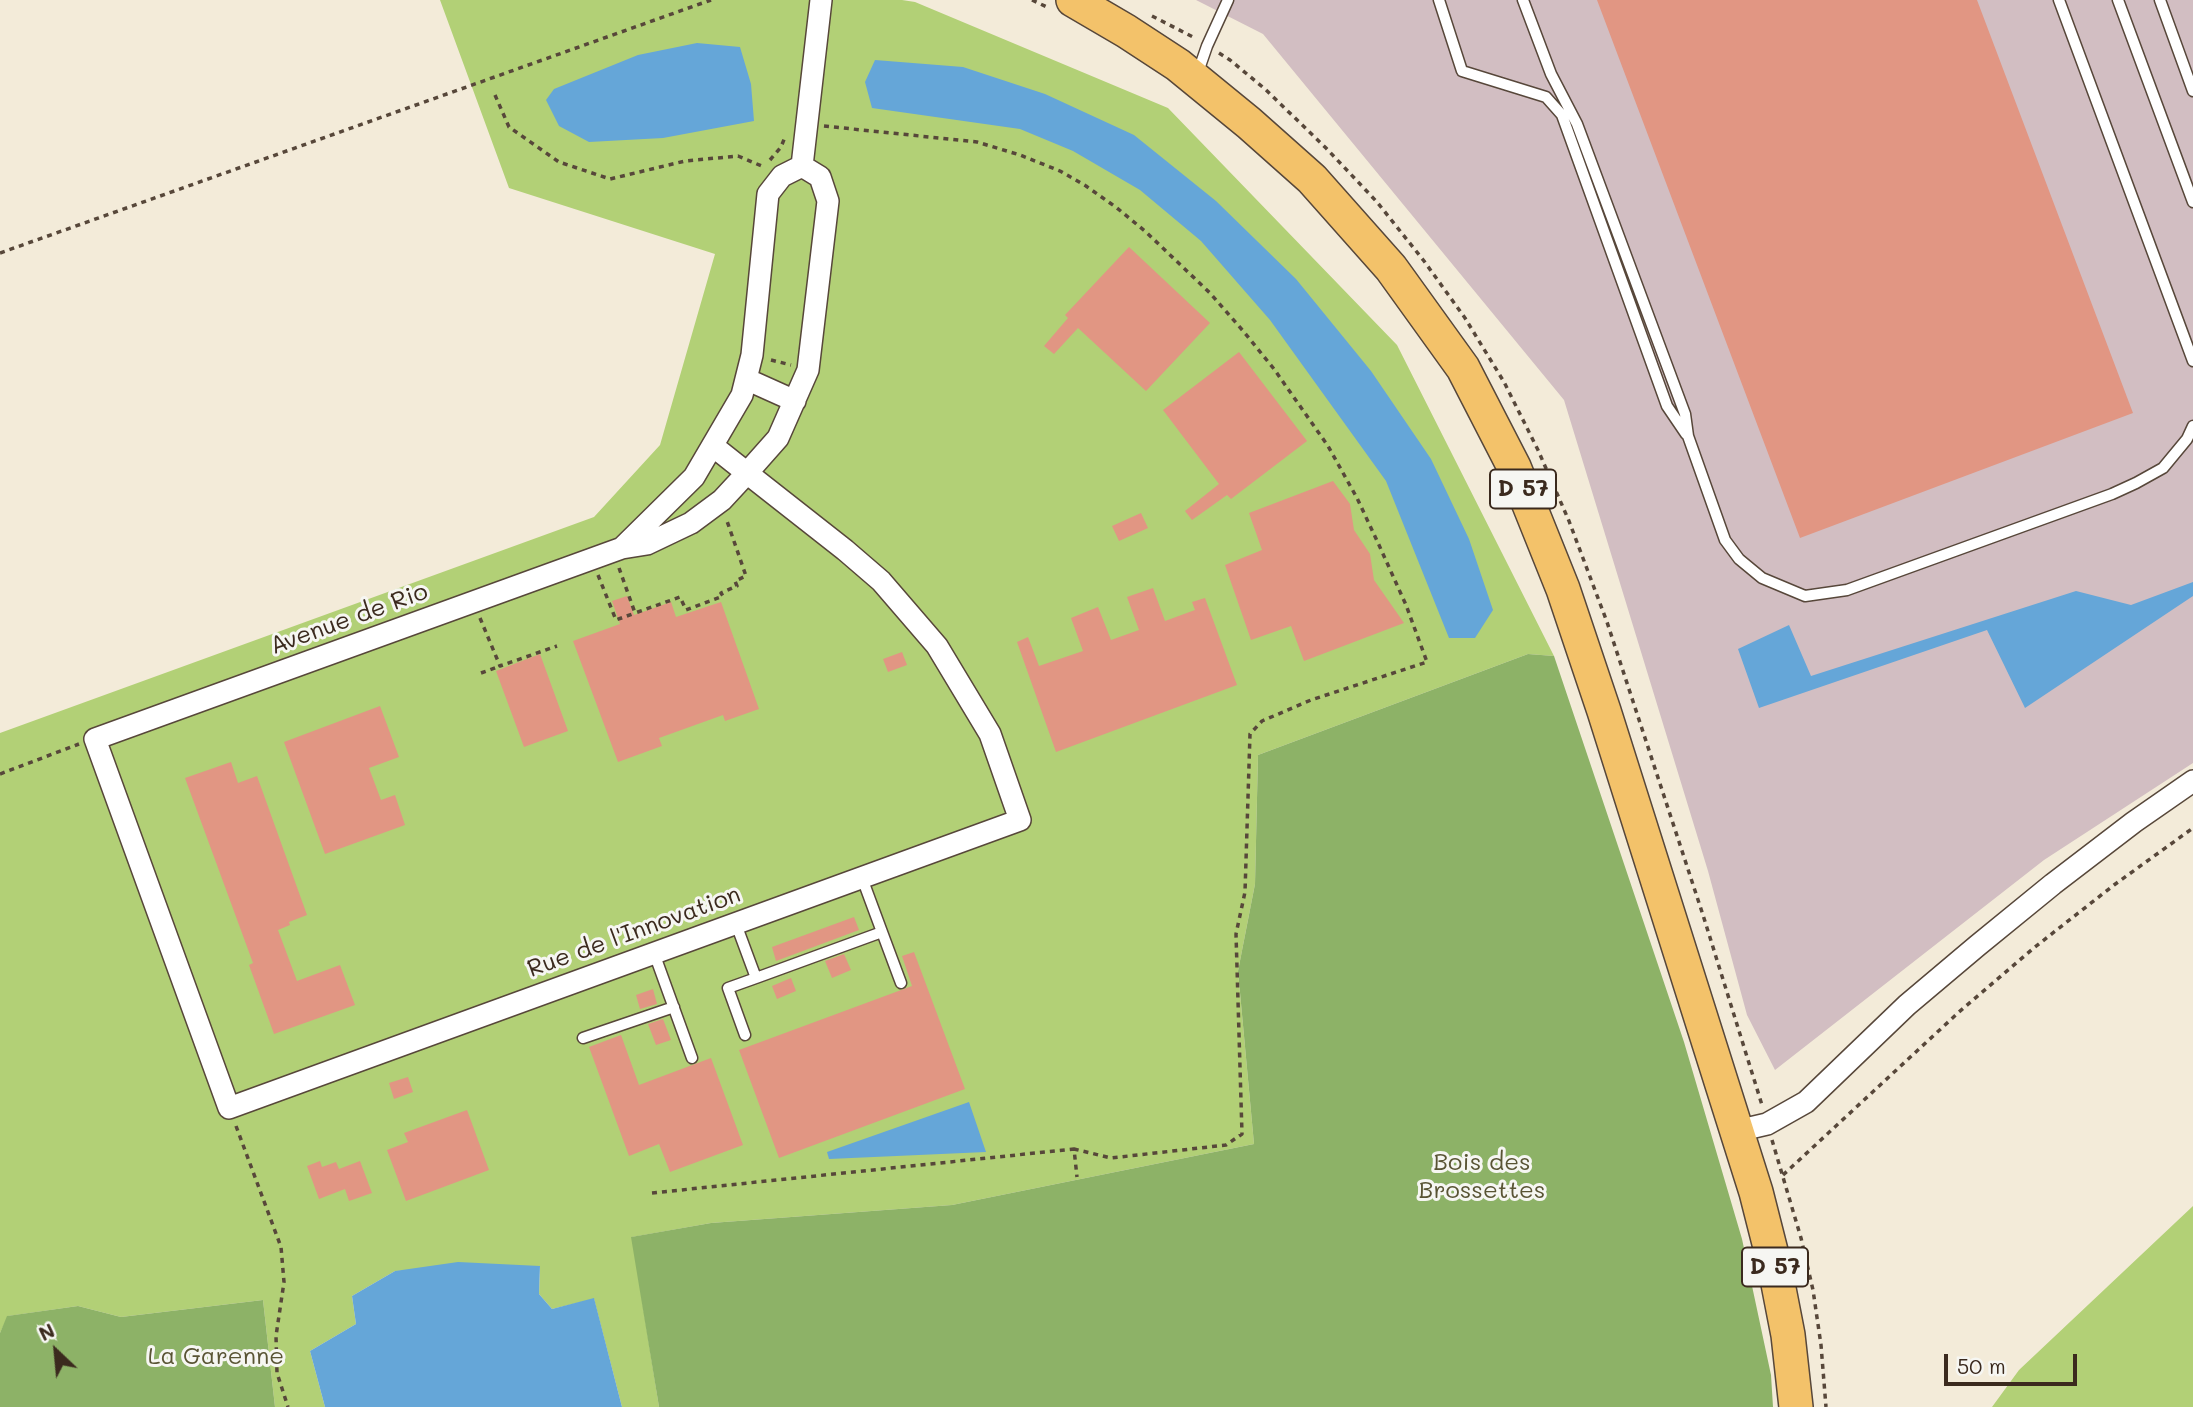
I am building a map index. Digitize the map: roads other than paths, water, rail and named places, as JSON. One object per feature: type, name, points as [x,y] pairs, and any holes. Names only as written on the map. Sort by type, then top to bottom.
[{"type":"main road","name":"D 57","points":[[1063,5],[1126,31],[1178,65],[1312,179],[1391,268],[1462,368],[1514,467],[1571,614],[1759,1201],[1788,1335],[1796,1407]]},
{"type":"street","points":[[802,166],[821,0]]},
{"type":"street","name":"Avenue de Rio","points":[[229,1108],[95,739],[620,557],[691,523],[754,479],[778,438],[808,370],[828,201],[820,177],[802,166],[782,176],[768,194],[752,355],[742,395],[694,477],[620,557]]},
{"type":"street","points":[[746,379],[795,401]]},
{"type":"street","points":[[713,446],[754,479]]},
{"type":"street","name":"Rue de l'Innovation","points":[[229,1108],[1020,820],[990,734],[937,646],[881,581],[754,479]]},
{"type":"street","points":[[1737,1131],[1767,1124],[1806,1102],[1907,1005],[1977,946],[2124,830],[2193,781]]},
{"type":"lane","points":[[1196,79],[1207,46],[1228,0]]},
{"type":"lane","points":[[1439,0],[1462,71],[1546,97],[1562,116],[1667,406],[1688,436]]},
{"type":"lane","points":[[1523,0],[1551,74],[1577,124],[1685,414],[1688,436],[1725,540],[1739,559],[1762,578],[1805,596],[1847,590],[2112,494],[2163,468],[2187,439],[2193,426]]},
{"type":"lane","points":[[2059,0],[2193,361]]},
{"type":"lane","points":[[2118,0],[2193,202]]},
{"type":"lane","points":[[2160,0],[2193,91]]},
{"type":"lane","points":[[862,877],[901,983]]},
{"type":"lane","points":[[736,923],[755,978]]},
{"type":"lane","points":[[745,1035],[728,988],[882,932]]},
{"type":"lane","points":[[654,953],[692,1058]]},
{"type":"lane","points":[[583,1038],[674,1007]]},
{"type":"water","points":[[697,43],[740,47],[751,84],[754,121],[663,138],[589,142],[559,126],[546,100],[554,89],[638,55]]},
{"type":"water","points":[[875,60],[963,67],[1045,94],[1134,135],[1216,201],[1296,279],[1371,371],[1431,459],[1469,539],[1493,610],[1475,638],[1449,638],[1386,481],[1270,320],[1201,241],[1140,190],[1073,151],[1020,129],[872,108],[865,82]]},
{"type":"water","points":[[2193,582],[2193,596],[2025,708],[1987,630],[1759,708],[1738,649],[1789,625],[1811,676],[2076,591],[2131,605]]},
{"type":"water","points":[[969,1102],[986,1152],[829,1159],[827,1152]]},
{"type":"water","points":[[458,1262],[540,1266],[539,1294],[552,1309],[594,1298],[622,1407],[325,1407],[310,1351],[356,1324],[352,1296],[395,1271]]},
{"type":"park label","name":"Bois des Brossettes","points":[[1482,1177]]},
{"type":"park label","name":"La Garenne","points":[[216,1357]]}]
